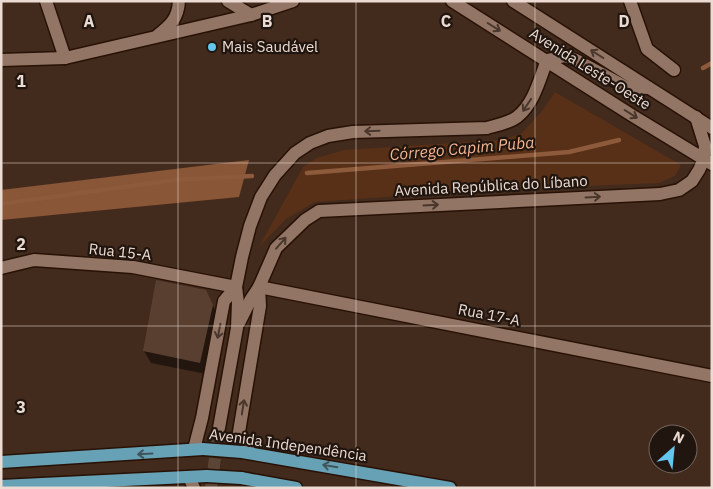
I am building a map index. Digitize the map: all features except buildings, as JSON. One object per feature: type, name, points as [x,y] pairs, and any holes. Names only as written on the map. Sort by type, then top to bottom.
[{"type":"main road","points":[[46,1],[65,58]]},
{"type":"main road","points":[[155,38],[173,24],[179,11],[180,1]]},
{"type":"main road","points":[[228,1],[251,15]]},
{"type":"main road","points":[[1,60],[65,58],[251,15],[293,1]]},
{"type":"main road","name":"Avenida Leste-Oeste","points":[[452,1],[633,116],[708,161]]},
{"type":"main road","name":"Avenida Leste-Oeste","points":[[513,1],[712,128]]},
{"type":"main road","points":[[630,1],[647,49],[674,70]]},
{"type":"main road","points":[[547,60],[565,56],[626,87],[649,88]]},
{"type":"main road","name":"Avenida República do Líbano","points":[[219,428],[237,328],[238,303],[236,286],[250,226],[261,197],[275,175],[295,153],[310,143],[328,136],[353,132],[487,128],[504,123],[517,117],[526,108],[547,60]]},
{"type":"main road","points":[[696,117],[708,161]]},
{"type":"main road","name":"Avenida República do Líbano","points":[[237,328],[259,287],[276,248],[305,220],[320,211],[660,194],[680,190],[692,181],[708,161]]},
{"type":"main road","name":"Rua 15-A","points":[[1,268],[34,260],[133,268],[236,286]]},
{"type":"main road","name":"Avenida República do Líbano","points":[[198,449],[224,302],[236,286]]},
{"type":"main road","name":"Avenida República do Líbano","points":[[246,452],[239,432],[260,306],[259,287]]},
{"type":"main road","name":"Rua 17-A","points":[[259,287],[712,376]]},
{"type":"main road","name":"Avenida Independência","points":[[1,462],[180,452],[198,449],[246,452],[450,488]]},
{"type":"main road","points":[[1,486],[192,482],[207,476],[296,488]]},
{"type":"shaded area","points":[[555,92],[681,165],[675,176],[659,183],[471,191],[315,202],[286,219],[259,247],[303,167],[317,158],[344,150],[499,140],[521,134],[542,111]]},
{"type":"shaded area","points":[[249,160],[239,197],[1,220],[1,190]]},
{"type":"waterway","name":"Córrego Capim Puba","points":[[703,68],[712,63]]},
{"type":"waterway","name":"Córrego Capim Puba","points":[[307,173],[569,152],[619,140]]},
{"type":"waterway","name":"Córrego Capim Puba","points":[[1,204],[174,180],[252,176]]},
{"type":"tunnel","points":[[211,488],[219,428]]},
{"type":"place","name":"Mais Saudável","points":[[212,47]]}]
